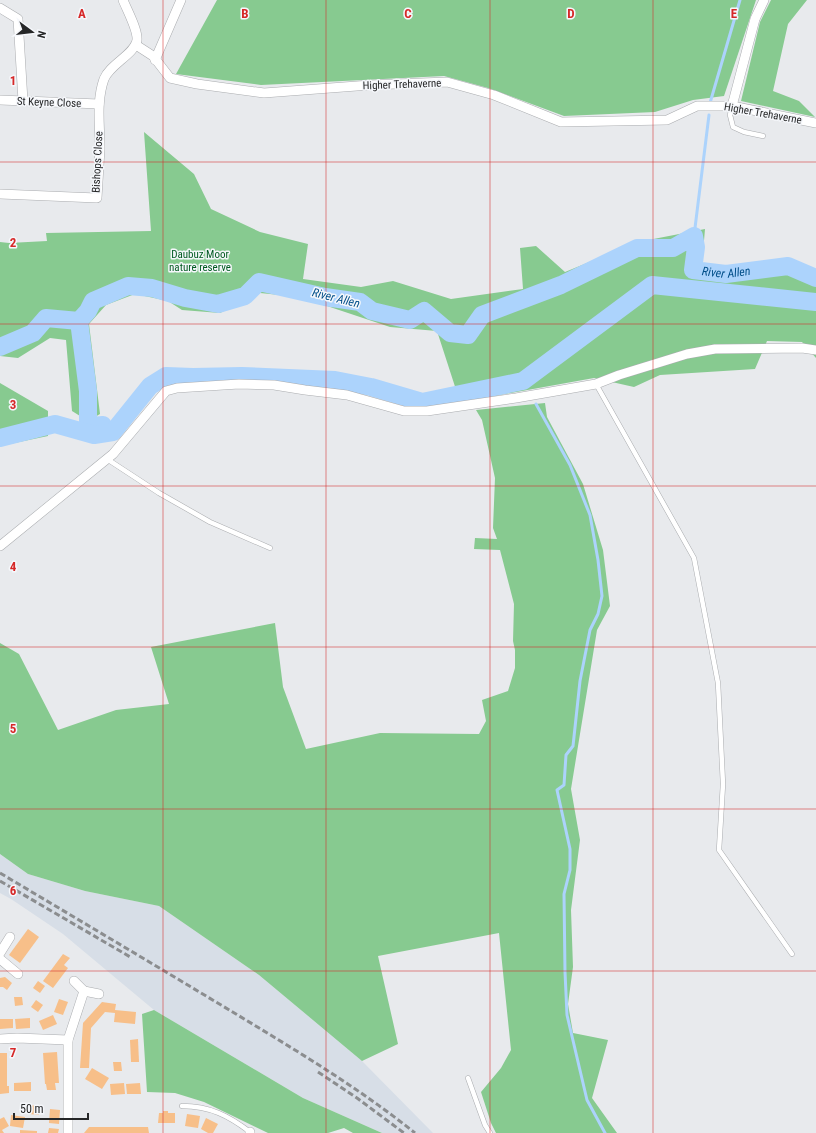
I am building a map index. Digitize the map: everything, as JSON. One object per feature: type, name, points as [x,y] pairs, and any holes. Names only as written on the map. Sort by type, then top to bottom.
[{"type":"street","points":[[123,0],[136,32],[136,45]]},
{"type":"street","points":[[155,60],[182,0]]},
{"type":"street","points":[[732,106],[755,19],[764,0]]},
{"type":"street","points":[[0,8],[18,18],[23,101]]},
{"type":"street","name":"Higher Trehaverne","points":[[136,45],[149,53],[170,78],[197,84],[264,93],[370,85],[447,82],[494,95],[560,122],[666,120],[697,106],[732,106],[816,123]]},
{"type":"street","name":"Bishops Close","points":[[0,194],[97,198],[100,148],[100,90],[111,67],[136,45]]},
{"type":"street","name":"St Keyne Close","points":[[0,100],[99,104]]},
{"type":"street","points":[[0,546],[113,454],[166,391],[177,388],[240,384],[274,386],[347,395],[404,411],[419,411],[516,398],[596,384],[619,375],[687,354],[715,349],[802,348],[816,350]]},
{"type":"street","points":[[0,953],[10,937]]},
{"type":"street","points":[[0,959],[18,974]]},
{"type":"street","points":[[74,981],[84,991],[99,994]]},
{"type":"street","points":[[68,1133],[68,1040],[84,991]]},
{"type":"street","points":[[0,1039],[17,1038],[68,1040]]},
{"type":"lane","points":[[732,106],[730,115],[733,127],[744,132],[763,136]]},
{"type":"lane","points":[[596,384],[694,558],[718,683],[723,784],[719,850],[792,954]]},
{"type":"lane","points":[[107,459],[210,522],[270,548]]},
{"type":"lane","points":[[468,1078],[485,1125],[490,1133]]},
{"type":"lane","points":[[182,1106],[203,1107],[212,1110],[240,1124],[250,1132]]},
{"type":"shaded area","points":[[0,854],[28,874],[85,891],[159,906],[259,975],[362,1061],[433,1133],[382,1133],[303,1098],[154,1010],[63,934],[0,893]]},
{"type":"green space","points":[[217,0],[756,0],[724,96],[693,100],[655,112],[564,116],[488,88],[444,76],[261,85],[176,74]]},
{"type":"green space","points":[[771,0],[807,0],[788,24],[773,91],[799,101],[815,117],[741,101],[760,22]]},
{"type":"green space","name":"Daubuz Moor nature reserve","points":[[144,132],[194,174],[211,209],[260,232],[308,244],[303,279],[361,287],[393,281],[451,299],[523,289],[520,248],[536,246],[565,272],[638,242],[705,229],[701,276],[791,261],[816,286],[816,358],[802,342],[767,341],[755,369],[660,375],[634,387],[594,378],[460,402],[437,331],[390,327],[300,297],[260,293],[220,313],[182,310],[168,301],[135,294],[106,305],[89,324],[100,414],[88,421],[72,411],[66,340],[50,338],[18,358],[0,356],[0,242],[47,241],[46,233],[151,231]]},
{"type":"green space","points":[[0,383],[48,411],[48,436],[0,446]]},
{"type":"green space","points":[[545,403],[547,417],[583,484],[603,550],[610,606],[597,630],[571,789],[580,840],[571,910],[573,967],[568,1004],[573,1033],[608,1040],[592,1098],[617,1133],[496,1133],[491,1123],[481,1092],[501,1068],[511,1050],[499,933],[378,956],[398,1044],[362,1061],[259,975],[159,906],[85,891],[28,874],[0,854],[0,643],[19,654],[58,730],[116,710],[169,704],[151,647],[275,623],[283,687],[306,749],[380,733],[479,734],[486,721],[482,700],[508,691],[515,668],[515,650],[513,641],[514,604],[500,550],[474,549],[475,538],[497,539],[493,528],[495,478],[482,420],[476,410]]},
{"type":"green space","points":[[154,1010],[303,1098],[382,1133],[353,1133],[344,1128],[328,1133],[268,1133],[204,1102],[175,1093],[147,1092],[142,1014]]},
{"type":"building","points":[[28,929],[39,937],[20,963],[9,955]]},
{"type":"building","points":[[63,954],[70,958],[64,965],[68,968],[53,988],[43,981]]},
{"type":"building","points":[[5,977],[12,983],[7,990],[0,987],[0,978]]},
{"type":"building","points":[[38,981],[45,986],[40,993],[33,988]]},
{"type":"building","points":[[14,997],[22,997],[23,1005],[15,1006]]},
{"type":"building","points":[[59,999],[68,1002],[63,1015],[54,1012]]},
{"type":"building","points":[[36,1000],[43,1005],[38,1012],[31,1007]]},
{"type":"building","points":[[102,1002],[116,1004],[115,1010],[136,1012],[135,1024],[114,1022],[115,1013],[105,1012],[91,1028],[89,1068],[80,1068],[83,1023]]},
{"type":"building","points":[[53,1015],[57,1024],[43,1030],[39,1021]]},
{"type":"building","points":[[30,1018],[30,1028],[16,1029],[15,1019]]},
{"type":"building","points":[[0,1019],[13,1019],[13,1028],[0,1029]]},
{"type":"building","points":[[138,1039],[139,1062],[131,1062],[130,1040]]},
{"type":"building","points":[[57,1052],[59,1083],[55,1083],[56,1090],[47,1090],[45,1084],[43,1053]]},
{"type":"building","points":[[0,1053],[7,1053],[7,1086],[9,1086],[9,1093],[0,1094]]},
{"type":"building","points":[[113,1062],[121,1062],[122,1071],[114,1071]]},
{"type":"building","points":[[92,1068],[109,1078],[102,1089],[85,1079]]},
{"type":"building","points":[[31,1082],[31,1091],[14,1091],[14,1083]]},
{"type":"building","points":[[124,1083],[125,1094],[111,1095],[110,1084]]},
{"type":"building","points":[[140,1083],[141,1094],[127,1094],[126,1084]]},
{"type":"building","points":[[30,1105],[39,1106],[39,1115],[29,1114]]},
{"type":"building","points":[[50,1109],[60,1110],[59,1124],[49,1123]]},
{"type":"building","points":[[163,1111],[175,1113],[175,1123],[158,1123],[159,1113],[163,1113]]},
{"type":"building","points":[[187,1114],[200,1116],[198,1128],[185,1126]]},
{"type":"building","points":[[11,1115],[25,1117],[23,1128],[10,1126]]},
{"type":"building","points":[[4,1117],[9,1126],[2,1130],[4,1133],[0,1133],[0,1119]]},
{"type":"building","points":[[206,1118],[218,1124],[213,1133],[208,1133],[201,1129]]},
{"type":"building","points":[[89,1127],[148,1127],[149,1133],[84,1133]]},
{"type":"building","points":[[49,1128],[59,1129],[58,1133],[48,1133]]},
{"type":"building","points":[[20,1130],[37,1131],[37,1133],[20,1133]]},
{"type":"waterway","points":[[710,103],[740,0]]},
{"type":"waterway","points":[[694,236],[709,115]]},
{"type":"waterway","name":"River Allen","points":[[0,347],[33,333],[46,318],[79,321],[88,311],[93,301],[128,286],[152,288],[185,298],[218,304],[245,296],[259,282],[325,297],[360,302],[372,311],[410,320],[424,311],[450,333],[468,335],[482,315],[561,285],[637,248],[673,248],[694,236],[696,247],[693,270],[726,274],[788,266],[816,278]]},
{"type":"waterway","points":[[0,438],[55,424],[94,435],[113,432],[150,386],[166,376],[242,376],[335,380],[371,387],[422,402],[523,381],[652,285],[816,302]]},
{"type":"waterway","points":[[79,321],[88,391],[88,421],[92,426],[103,425],[104,431]]},
{"type":"waterway","points":[[523,381],[526,387]]},
{"type":"waterway","points":[[536,404],[570,465],[590,515],[598,560],[602,596],[598,614],[590,630],[580,681],[573,746],[566,755],[564,785],[557,790],[570,849],[570,870],[564,894],[567,1015],[587,1100],[605,1133]]},
{"type":"railway","points":[[0,873],[305,1056],[350,1085],[394,1116],[415,1133]]},
{"type":"railway","points":[[0,881],[132,958]]},
{"type":"railway","points":[[318,1072],[357,1098],[404,1133]]}]
